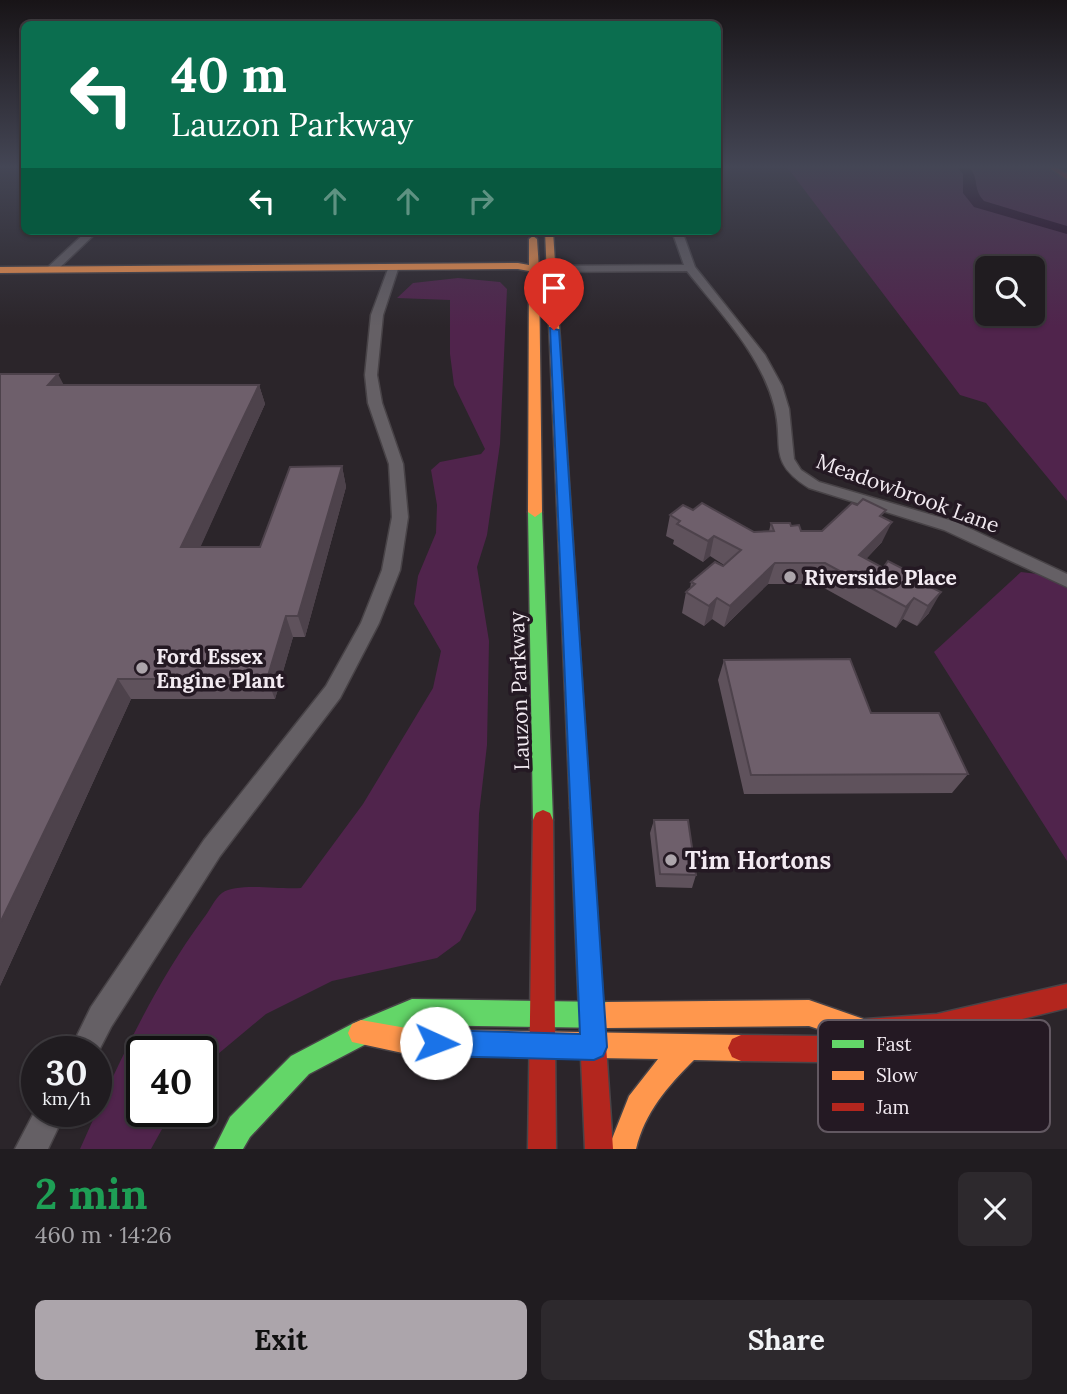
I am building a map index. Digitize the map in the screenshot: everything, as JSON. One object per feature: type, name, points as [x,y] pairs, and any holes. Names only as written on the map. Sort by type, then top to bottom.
[{"type":"main road","name":"Lauzon Parkway","points":[[533,235],[533,430],[543,785],[542,1149]]},
{"type":"main road","points":[[549,235],[599,1149]]},
{"type":"main road","points":[[0,270],[415,269],[518,265],[534,269]]},
{"type":"main road","points":[[966,1020],[1067,996]]},
{"type":"main road","points":[[228,1149],[240,1127],[300,1065],[361,1033],[412,1012],[809,1013],[830,1020]]},
{"type":"main road","points":[[361,1033],[412,1042],[543,1047],[818,1049]]},
{"type":"main road","points":[[622,1149],[627,1118],[645,1090],[687,1049]]},
{"type":"street","points":[[51,270],[89,235]]},
{"type":"street","name":"Meadowbrook Lane","points":[[678,235],[690,268],[759,355],[775,386],[782,409],[787,458],[795,473],[814,485],[950,526],[1067,581]]},
{"type":"street","points":[[534,269],[690,268]]},
{"type":"street","points":[[92,1036],[212,848],[333,692],[370,622],[391,570],[400,517],[396,464],[375,403],[371,375],[377,315],[393,269]]},
{"type":"street","points":[[31,1149],[43,1127]]},
{"type":"shaded area","points":[[828,221],[1067,221],[1067,501],[986,403],[960,395]]},
{"type":"shaded area","points":[[458,278],[500,282],[507,289],[500,444],[487,535],[477,567],[489,641],[487,745],[479,814],[476,910],[460,941],[437,958],[332,981],[266,1014],[217,1055],[217,1036],[133,1036],[167,973],[222,893],[238,888],[301,888],[363,804],[433,688],[441,651],[414,604],[418,576],[436,533],[437,505],[431,470],[440,462],[481,454],[485,449],[454,385],[450,354],[450,300],[397,298],[413,283]]},
{"type":"shaded area","points":[[1021,572],[1046,575],[1067,586],[1067,861],[934,652]]},
{"type":"shaded area","points":[[126,1050],[126,1127],[163,1127],[151,1149],[80,1149],[90,1127],[112,1127],[112,1080]]},
{"type":"building","name":"Ford Essex Engine Plant","points":[[0,374],[58,374],[48,385],[259,385],[181,547],[260,547],[290,467],[342,466],[298,616],[286,616],[267,679],[118,679],[0,923]]},
{"type":"building","points":[[863,499],[886,510],[880,516],[892,522],[859,555],[883,568],[888,561],[929,582],[926,585],[941,592],[928,606],[914,598],[906,607],[825,563],[775,563],[730,606],[717,598],[709,606],[686,592],[695,584],[691,582],[715,562],[723,566],[741,550],[714,536],[708,541],[677,524],[680,521],[670,515],[683,505],[693,510],[702,503],[754,532],[774,531],[771,523],[799,525],[801,531],[822,531],[852,503],[857,505]]},
{"type":"building","points":[[850,659],[871,713],[939,713],[968,774],[751,775],[724,660]]},
{"type":"building","name":"Tim Hortons","points":[[654,820],[688,820],[696,875],[660,874]]},
{"type":"waterway","points":[[1035,221],[1067,230]]},
{"type":"traffic: fast","points":[[535,512],[543,820]]},
{"type":"traffic: fast","points":[[228,1149],[240,1127],[300,1065],[361,1033],[412,1012],[607,1015]]},
{"type":"traffic: slow","points":[[549,235],[580,808]]},
{"type":"traffic: slow","points":[[533,239],[535,512]]},
{"type":"traffic: slow","points":[[0,270],[518,266],[534,269]]},
{"type":"traffic: slow","points":[[607,1015],[809,1013],[830,1020]]},
{"type":"traffic: slow","points":[[361,1033],[412,1042],[741,1048]]},
{"type":"traffic: slow","points":[[622,1149],[638,1106],[665,1071],[687,1049]]},
{"type":"traffic: jam","points":[[580,808],[599,1149]]},
{"type":"traffic: jam","points":[[542,1149],[543,820]]},
{"type":"traffic: jam","points":[[966,1020],[1067,996]]},
{"type":"traffic: jam","points":[[741,1048],[818,1049]]},
{"type":"place","name":"Riverside Place","points":[[790,577]]},
{"type":"place","name":"Ford Essex Engine Plant","points":[[142,668]]},
{"type":"place","name":"Tim Hortons","points":[[671,860]]},
{"type":"route","points":[[436,1043],[594,1047],[554,330]]}]
